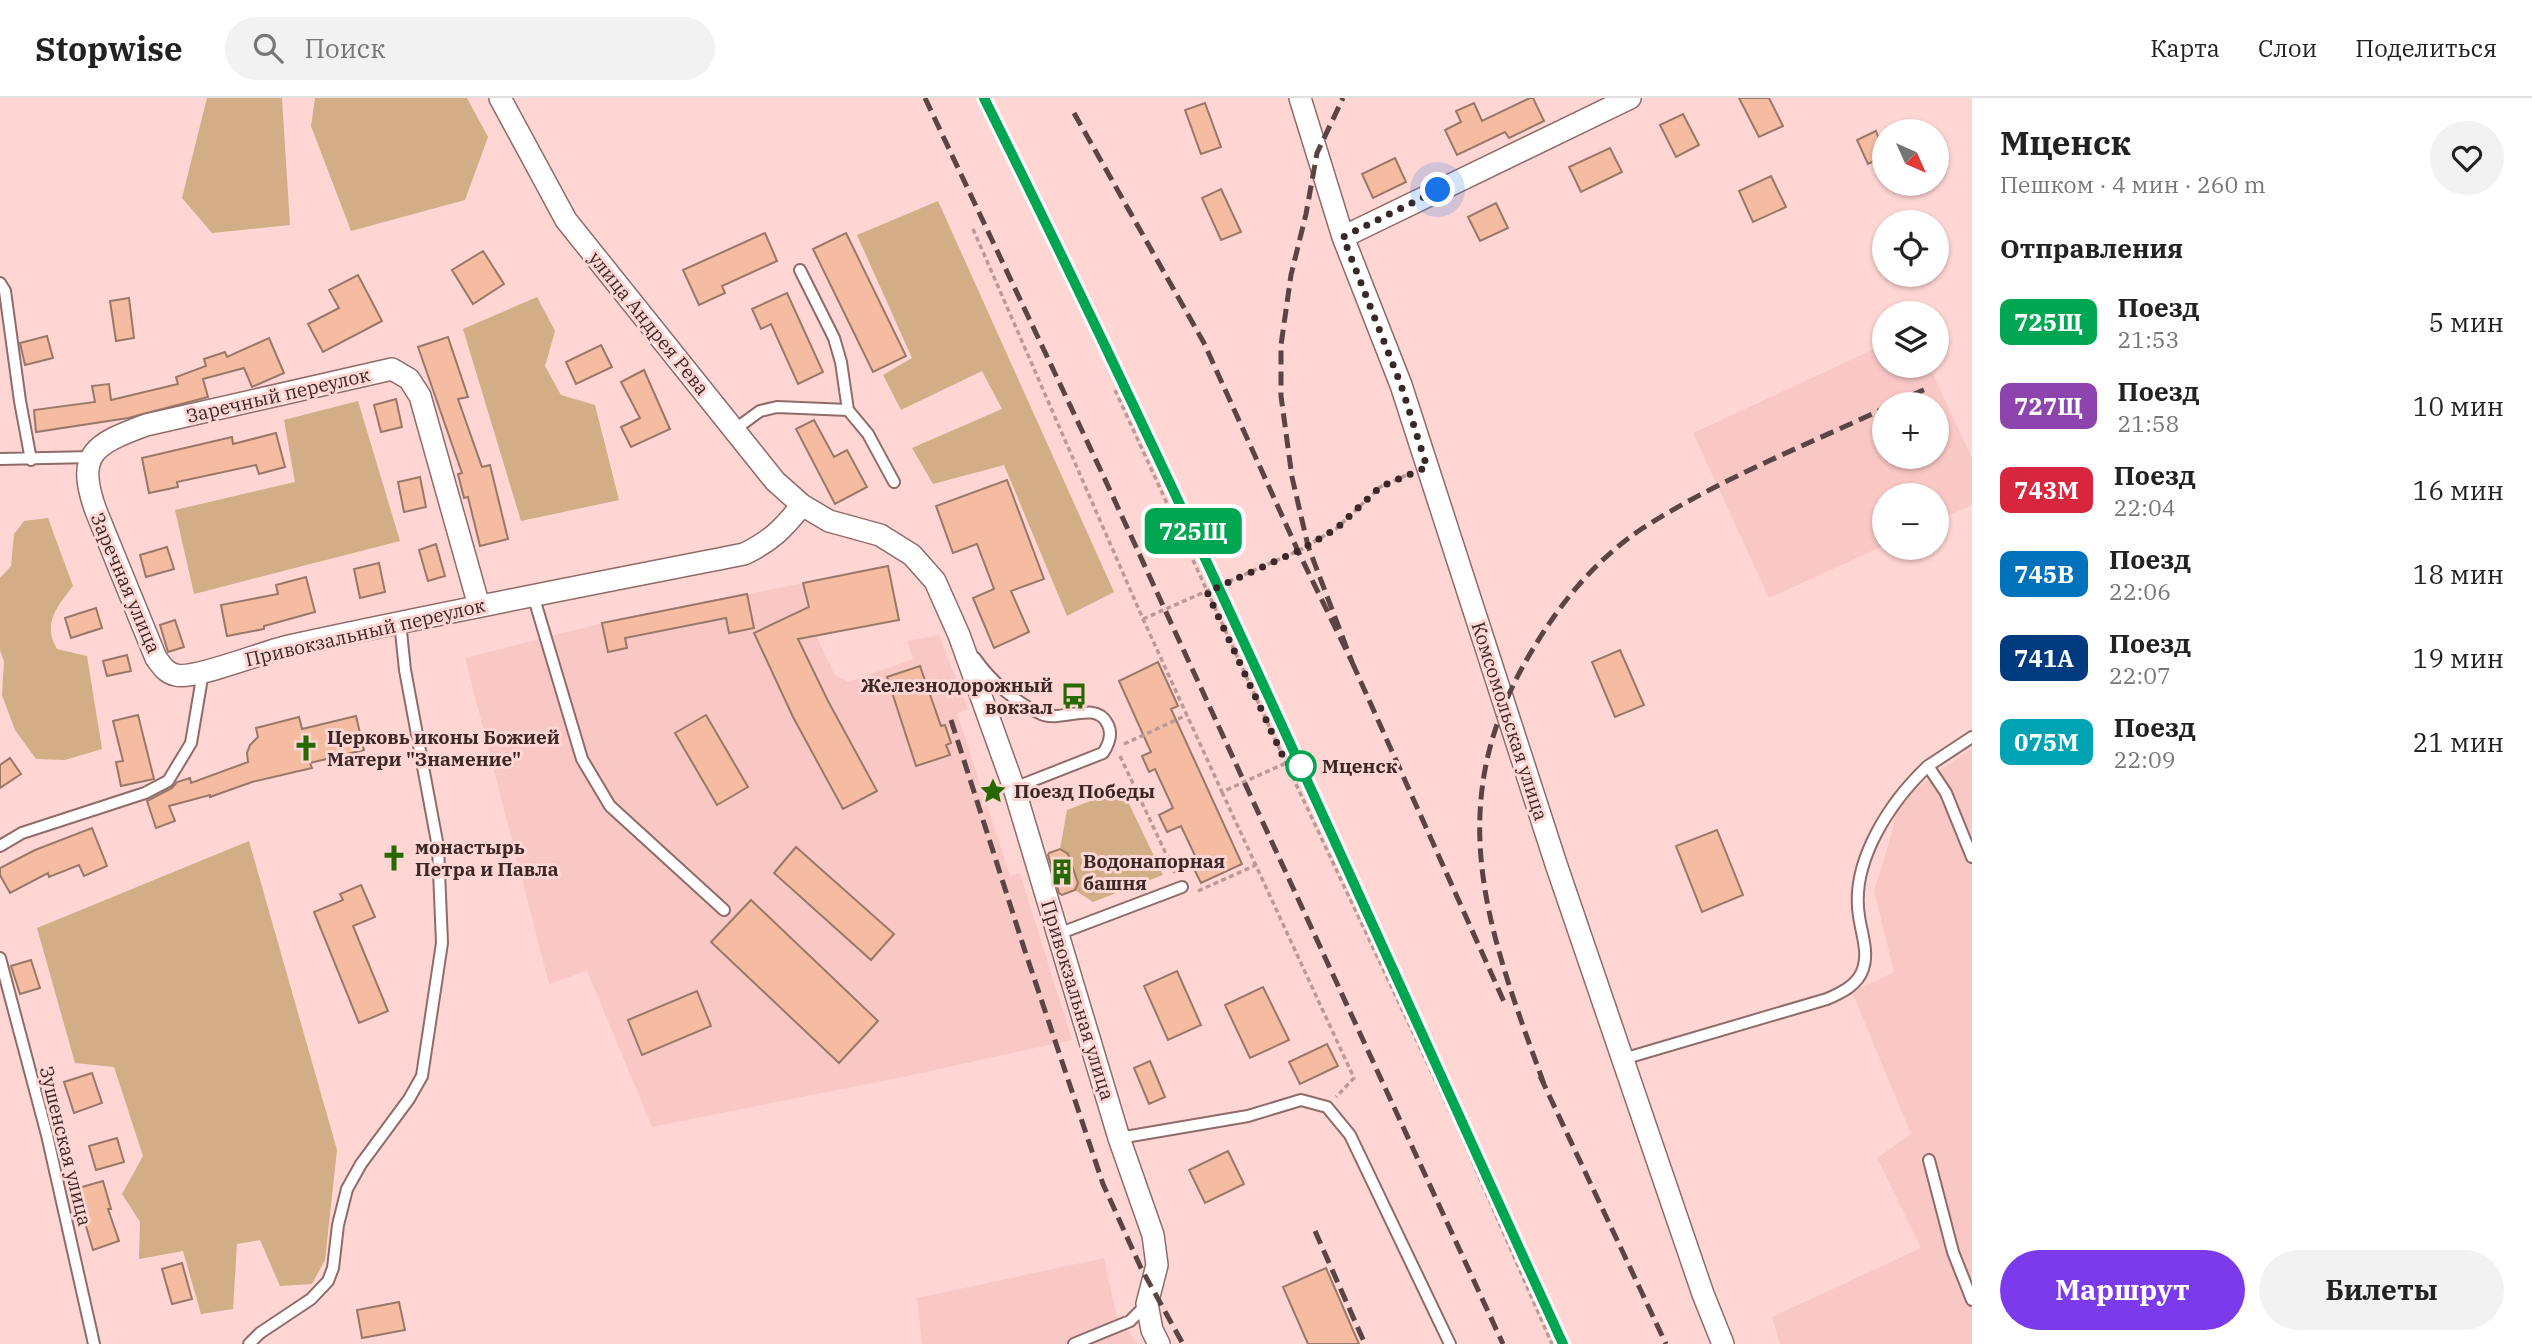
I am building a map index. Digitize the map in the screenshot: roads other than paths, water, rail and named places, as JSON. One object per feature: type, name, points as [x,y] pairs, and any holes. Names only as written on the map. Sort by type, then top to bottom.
[{"type":"street","name":"улица Андрея Рева","points":[[500,98],[566,219],[775,481],[802,505],[829,521],[880,535],[912,555],[934,581]]},
{"type":"street","name":"Комсомольская улица","points":[[1300,98],[1343,237],[1401,385],[1552,852],[1703,1294],[1723,1344]]},
{"type":"street","points":[[1343,237],[1630,98]]},
{"type":"street","name":"Заречный переулок","points":[[92,457],[99,446],[110,439],[146,425],[392,369],[410,379],[420,396],[479,606]]},
{"type":"street","name":"Заречная улица","points":[[92,457],[86,471],[87,487],[156,658],[165,670],[178,676],[203,672]]},
{"type":"street","name":"Привокзальный переулок","points":[[203,672],[275,649],[744,554],[763,545],[780,532],[802,505]]},
{"type":"street","name":"Привокзальная улица","points":[[934,581],[959,635],[1014,788],[1119,1138],[1153,1235],[1157,1265],[1147,1304],[1152,1330],[1159,1344]]},
{"type":"lane","points":[[800,270],[834,338],[841,362],[848,410],[868,434],[894,482]]},
{"type":"lane","points":[[0,283],[5,291],[31,460]]},
{"type":"lane","points":[[734,430],[760,411],[777,407],[848,410]]},
{"type":"lane","points":[[0,459],[92,457]]},
{"type":"lane","points":[[533,595],[582,759],[610,806],[724,910]]},
{"type":"lane","points":[[249,1344],[260,1333],[312,1299],[328,1281],[333,1268],[338,1225],[347,1189],[361,1164],[409,1099],[422,1076],[442,943],[438,848],[405,670],[400,622]]},
{"type":"lane","points":[[959,635],[986,673],[1008,693],[1039,713],[1054,716],[1088,712],[1105,718],[1109,726],[1110,736],[1103,753],[1014,788]]},
{"type":"lane","points":[[0,846],[22,833],[145,793],[168,781],[191,743],[203,672]]},
{"type":"lane","points":[[1623,1059],[1827,999],[1843,992],[1855,982],[1863,969],[1863,933],[1858,892],[1867,854],[1887,813],[1906,787],[1928,766],[1972,737]]},
{"type":"lane","points":[[1928,766],[1946,793],[1972,857]]},
{"type":"lane","points":[[1058,934],[1182,887]]},
{"type":"lane","name":"Зушенская улица","points":[[0,958],[47,1135],[94,1344]]},
{"type":"lane","points":[[1119,1138],[1248,1116],[1301,1100],[1327,1107],[1350,1135],[1450,1344]]},
{"type":"lane","points":[[1929,1160],[1953,1252],[1972,1300]]},
{"type":"lane","points":[[1074,1344],[1130,1321],[1147,1304]]},
{"type":"railway","points":[[925,98],[1102,473],[1503,1344]]},
{"type":"railway","points":[[984,98],[1207,562],[1563,1344]]},
{"type":"railway","points":[[1074,113],[1204,343],[1298,551],[1352,662],[1308,546],[1292,477],[1281,396],[1281,345],[1291,275],[1317,153],[1343,98]]},
{"type":"railway","points":[[1919,392],[1930,387]]},
{"type":"railway","points":[[1544,1084],[1504,970],[1490,916],[1482,863],[1480,810],[1488,757],[1506,701],[1536,644],[1558,611],[1583,580],[1611,552],[1643,528],[1701,494],[1872,414]]},
{"type":"railway","points":[[1352,662],[1505,1004]]},
{"type":"railway","points":[[951,720],[1103,1184],[1141,1268],[1183,1344]]},
{"type":"railway","points":[[1540,1076],[1666,1344]]},
{"type":"railway","points":[[1315,1231],[1365,1344]]},
{"type":"train","name":"725Щ","points":[[984,98],[1120,375],[1219,587],[1563,1344]]},
{"type":"place","name":"Железнодорожный вокзал","points":[[1074,696]]},
{"type":"place","name":"Церковь иконы Божией Матери \"Знамение\"","points":[[306,748]]},
{"type":"place","name":"Мценск","points":[[1301,766]]},
{"type":"place","name":"Поезд Победы","points":[[993,791]]},
{"type":"place","name":"монастырь Петра и Павла","points":[[394,858]]},
{"type":"place","name":"Водонапорная башня","points":[[1062,872]]}]
